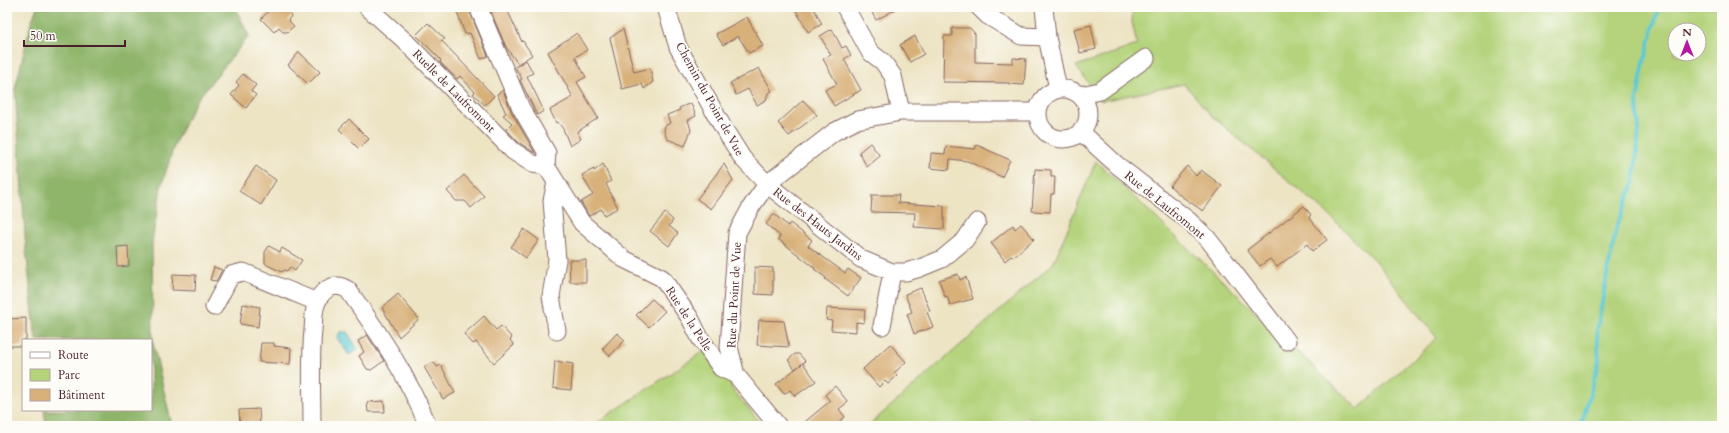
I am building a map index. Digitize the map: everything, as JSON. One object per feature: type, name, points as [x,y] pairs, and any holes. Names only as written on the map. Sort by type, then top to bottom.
[{"type":"street","name":"Ruelle de Laufromont","points":[[367,7],[404,40],[513,150],[533,164],[546,166]]},
{"type":"street","name":"Rue de la Pelle","points":[[478,7],[520,108],[547,153],[546,166],[582,223],[624,259],[662,278],[690,318],[700,338],[721,368],[736,375]]},
{"type":"street","name":"Chemin du Point de Vue","points":[[666,7],[678,47],[724,129],[743,160],[767,184]]},
{"type":"street","points":[[845,7],[870,52],[883,62],[893,76],[900,112]]},
{"type":"street","points":[[979,7],[988,16],[1021,36],[1047,37]]},
{"type":"street","points":[[1044,7],[1047,37],[1058,89]]},
{"type":"street","points":[[1080,95],[1100,91],[1146,58]]},
{"type":"street","points":[[1058,89],[1067,89],[1080,95],[1085,102],[1088,113],[1087,122],[1081,132],[1068,139],[1059,139],[1050,136],[1043,130],[1038,121],[1037,112],[1040,103],[1045,96],[1058,89]]},
{"type":"street","name":"Rue du Point de Vue","points":[[778,426],[736,375],[729,347],[737,233],[750,207],[767,184],[834,132],[857,120],[900,112],[1037,112]]},
{"type":"street","name":"Rue de Laufromont","points":[[1081,132],[1117,166],[1188,220],[1208,239],[1287,341]]},
{"type":"street","points":[[556,182],[552,201],[557,260],[551,296],[557,331]]},
{"type":"street","name":"Rue des Hauts Jardins","points":[[767,184],[861,259],[892,272],[906,272],[942,259],[965,240],[976,222]]},
{"type":"street","points":[[214,307],[231,275],[243,272],[317,302]]},
{"type":"street","points":[[882,326],[892,272]]},
{"type":"street","points":[[312,426],[312,347],[314,312],[317,302],[326,290],[334,285],[342,285],[348,290],[389,349],[418,401],[428,426]]},
{"type":"green space","points":[[37,7],[235,7],[249,36],[196,101],[175,143],[161,187],[152,242],[153,343],[172,426],[46,426],[44,411],[152,411],[152,339],[36,339],[26,250],[15,89],[31,23]]},
{"type":"green space","points":[[1133,7],[1722,7],[1722,426],[1033,426],[1028,416],[1016,426],[911,426],[911,424],[908,426],[868,426],[1053,264],[1096,161],[1358,409],[1437,338],[1376,262],[1325,211],[1213,117],[1184,84],[1101,101],[1076,66],[1137,45],[1132,22]]},
{"type":"green space","points":[[716,343],[732,389],[763,426],[592,426]]},
{"type":"water","points":[[340,332],[347,332],[358,349],[349,355],[337,338]]},
{"type":"building","points":[[272,7],[286,7],[291,16],[288,20],[294,26],[287,32],[283,32],[279,27],[274,32],[261,19]]},
{"type":"building","points":[[455,7],[468,7],[488,56],[481,59],[470,33],[465,34]]},
{"type":"building","points":[[494,7],[506,7],[522,42],[523,41],[532,55],[518,64],[506,47],[491,12],[496,10]]},
{"type":"building","points":[[794,7],[813,7],[822,24],[808,32]]},
{"type":"building","points":[[869,7],[900,7],[876,20]]},
{"type":"building","points":[[747,17],[763,46],[749,53],[738,36],[723,45],[716,34]]},
{"type":"building","points":[[428,23],[445,39],[441,40],[494,96],[485,105],[473,94],[475,92],[460,76],[457,79],[440,62],[441,60],[416,35]]},
{"type":"building","points":[[1091,25],[1096,49],[1080,53],[1074,29]]},
{"type":"building","points":[[952,28],[970,28],[975,34],[975,62],[1013,63],[1013,58],[1026,59],[1024,85],[1009,83],[943,82],[944,36],[952,36]]},
{"type":"building","points":[[623,29],[634,72],[650,68],[653,82],[644,89],[642,84],[622,89],[610,38]]},
{"type":"building","points":[[832,29],[842,48],[846,46],[851,55],[844,59],[861,90],[834,106],[825,90],[837,84],[823,59],[831,55],[820,36]]},
{"type":"building","points":[[577,33],[587,50],[575,57],[586,77],[577,82],[598,118],[577,132],[581,139],[570,146],[563,129],[558,122],[556,123],[550,110],[573,97],[548,52]]},
{"type":"building","points":[[915,36],[924,54],[910,62],[900,45]]},
{"type":"building","points":[[299,52],[320,72],[308,84],[288,65]]},
{"type":"building","points":[[526,60],[533,73],[527,76],[544,111],[537,115],[520,80],[522,79],[515,67]]},
{"type":"building","points":[[759,68],[772,91],[768,93],[766,100],[757,105],[748,89],[736,95],[730,83]]},
{"type":"building","points":[[243,74],[256,85],[251,91],[256,95],[246,108],[231,95],[239,85],[236,82]]},
{"type":"building","points":[[503,90],[512,113],[535,153],[518,142],[506,129],[512,123],[503,115],[506,113],[497,94]]},
{"type":"building","points":[[803,100],[817,115],[789,136],[778,123]]},
{"type":"building","points":[[691,103],[696,116],[688,120],[691,130],[685,146],[667,139],[664,131],[665,126],[670,123],[667,115],[680,110],[679,108]]},
{"type":"building","points":[[349,119],[369,139],[359,149],[339,129]]},
{"type":"building","points":[[870,143],[880,156],[867,167],[859,152]]},
{"type":"building","points":[[977,145],[1010,160],[1002,177],[967,161],[950,159],[949,170],[930,168],[931,153],[945,154],[946,146],[975,149]]},
{"type":"building","points":[[603,164],[611,181],[606,184],[618,208],[604,215],[601,209],[589,216],[581,202],[593,195],[582,175],[594,169],[594,171]]},
{"type":"building","points":[[724,164],[733,180],[711,209],[697,199]]},
{"type":"building","points":[[256,166],[276,180],[261,205],[239,191]]},
{"type":"building","points":[[1187,166],[1196,176],[1201,170],[1222,186],[1203,211],[1181,196],[1170,186]]},
{"type":"building","points":[[1035,169],[1051,170],[1051,177],[1055,177],[1054,194],[1051,194],[1050,212],[1032,211]]},
{"type":"building","points":[[464,175],[484,196],[471,208],[465,201],[456,201],[447,191]]},
{"type":"building","points":[[872,195],[899,195],[898,203],[944,206],[944,229],[914,227],[915,213],[871,212]]},
{"type":"building","points":[[1304,206],[1311,215],[1309,217],[1327,240],[1312,251],[1307,244],[1277,267],[1270,259],[1260,266],[1247,250]]},
{"type":"building","points":[[665,213],[673,220],[669,226],[678,233],[669,246],[650,231]]},
{"type":"building","points":[[774,214],[788,226],[790,223],[812,240],[808,246],[845,273],[848,269],[861,278],[848,296],[825,279],[826,278],[814,269],[815,268],[778,239],[780,236],[766,224]]},
{"type":"building","points":[[1021,224],[1034,239],[1013,257],[1012,255],[1005,261],[991,243],[1013,225],[1015,229]]},
{"type":"building","points":[[524,229],[539,240],[526,258],[511,247]]},
{"type":"building","points":[[128,246],[129,266],[118,267],[117,247]]},
{"type":"building","points":[[269,246],[280,252],[282,248],[302,260],[295,271],[290,267],[287,271],[284,270],[282,272],[267,265],[265,263],[265,252]]},
{"type":"building","points":[[569,260],[586,260],[586,282],[570,282]]},
{"type":"building","points":[[214,267],[222,270],[216,281],[210,280]]},
{"type":"building","points":[[755,267],[773,268],[773,295],[755,294]]},
{"type":"building","points":[[173,274],[196,275],[195,291],[172,290]]},
{"type":"building","points":[[958,274],[960,280],[966,277],[973,299],[950,305],[947,296],[945,297],[939,280]]},
{"type":"building","points":[[921,288],[930,311],[927,312],[933,327],[914,334],[907,314],[912,312],[905,294]]},
{"type":"building","points":[[398,294],[419,319],[399,337],[382,308]]},
{"type":"building","points":[[652,299],[665,311],[649,327],[636,315]]},
{"type":"building","points":[[243,304],[260,307],[258,327],[240,324]]},
{"type":"building","points":[[827,308],[865,310],[864,323],[856,322],[856,332],[831,330],[832,321],[826,320]]},
{"type":"building","points":[[484,316],[496,330],[501,326],[512,338],[510,340],[514,345],[494,363],[476,342],[473,344],[464,334]]},
{"type":"building","points":[[26,318],[26,339],[22,339],[22,346],[7,346],[7,319]]},
{"type":"building","points":[[759,320],[784,321],[789,347],[757,345]]},
{"type":"building","points":[[617,333],[625,340],[610,356],[602,349]]},
{"type":"building","points":[[367,335],[384,361],[371,370],[367,369],[359,356],[364,352],[358,341]]},
{"type":"building","points":[[261,343],[274,343],[274,346],[291,348],[290,364],[259,362]]},
{"type":"building","points":[[890,344],[906,362],[894,373],[897,376],[888,384],[885,381],[879,387],[863,369]]},
{"type":"building","points":[[795,354],[799,354],[805,361],[795,369],[788,360]]},
{"type":"building","points":[[555,361],[573,364],[571,390],[553,388]]},
{"type":"building","points":[[434,362],[437,367],[441,365],[455,393],[443,399],[424,367]]},
{"type":"building","points":[[803,363],[816,381],[795,396],[790,390],[784,394],[776,384]]},
{"type":"building","points":[[835,386],[848,402],[839,409],[845,417],[834,426],[800,426],[830,401],[825,395]]},
{"type":"building","points":[[384,401],[385,412],[368,412],[367,402]]},
{"type":"building","points":[[259,409],[260,426],[240,426],[239,410]]},
{"type":"waterway","points":[[1581,426],[1599,361],[1597,330],[1617,226],[1634,183],[1639,131],[1637,100],[1644,62],[1659,7]]}]
